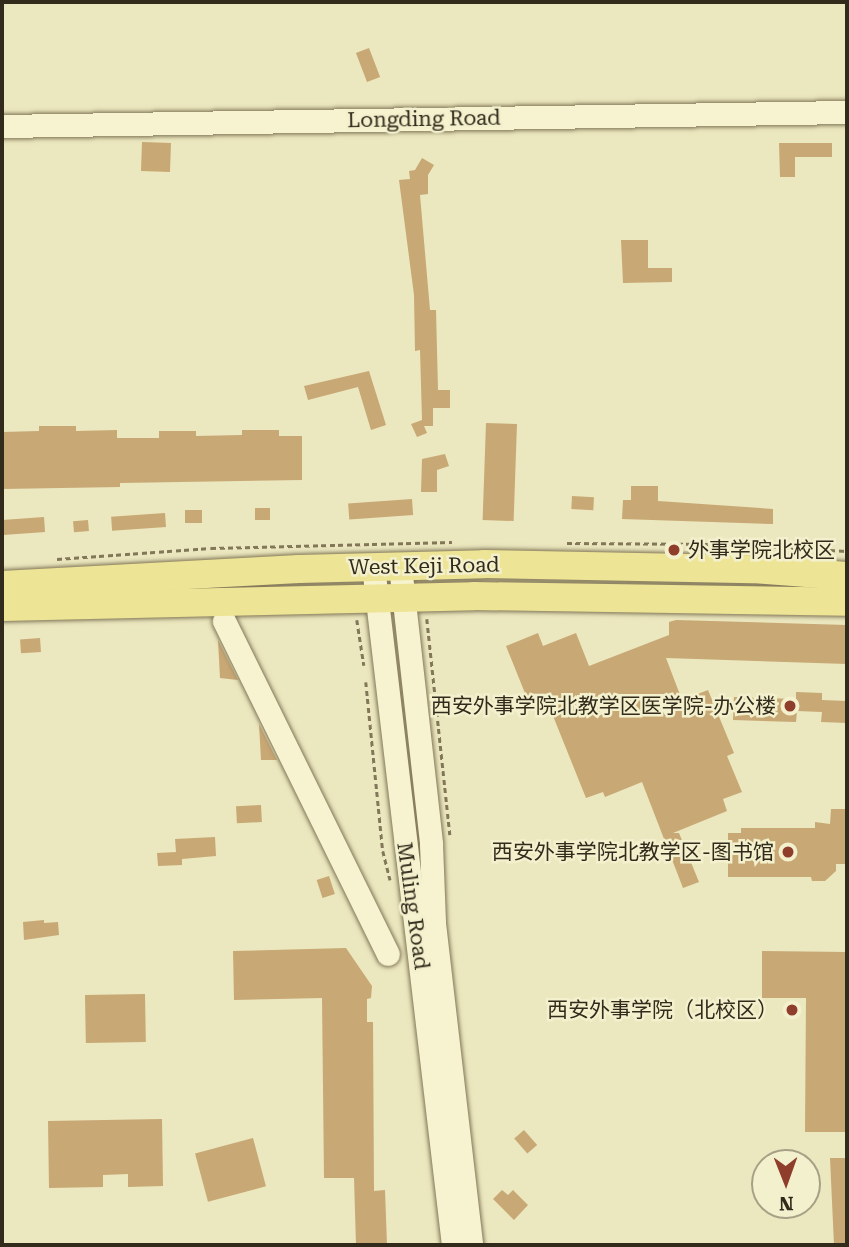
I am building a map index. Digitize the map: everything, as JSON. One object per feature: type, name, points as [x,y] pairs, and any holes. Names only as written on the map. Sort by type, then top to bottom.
[{"type":"main road","name":"West Keji Road","points":[[2,585],[387,566],[753,569],[847,576]]},
{"type":"main road","name":"West Keji Road","points":[[2,607],[390,597],[847,603]]},
{"type":"street","name":"Longding Road","points":[[2,126],[847,112]]},
{"type":"street","name":"Muling Road","points":[[387,566],[453,1245]]},
{"type":"street","name":"Muling Road","points":[[390,597],[431,844],[434,923],[471,1245]]},
{"type":"street","points":[[224,621],[388,954]]},
{"type":"building","points":[[369,48],[380,77],[367,82],[356,53]]},
{"type":"building","points":[[142,142],[171,143],[170,172],[141,171]]},
{"type":"building","points":[[779,143],[832,143],[832,157],[795,157],[795,177],[780,177]]},
{"type":"building","points":[[422,158],[434,165],[428,175],[428,194],[420,195],[430,310],[436,310],[438,390],[450,390],[450,408],[433,408],[433,426],[424,426],[427,433],[417,437],[411,424],[422,420],[420,350],[415,351],[414,295],[399,180],[410,179],[409,171],[415,170]]},
{"type":"building","points":[[621,240],[648,240],[648,268],[672,268],[672,282],[623,283]]},
{"type":"building","points":[[369,371],[386,425],[371,430],[358,387],[308,400],[304,386]]},
{"type":"building","points":[[486,423],[517,424],[514,521],[483,520]]},
{"type":"building","points":[[39,426],[76,426],[76,431],[117,430],[117,438],[159,438],[159,431],[196,431],[196,436],[242,435],[242,430],[279,430],[279,436],[302,436],[302,480],[120,483],[120,487],[2,489],[2,432],[39,431]]},
{"type":"building","points":[[445,454],[449,466],[437,470],[437,492],[421,492],[422,459]]},
{"type":"building","points":[[631,486],[658,486],[658,501],[773,509],[773,524],[622,519],[623,500],[631,500]]},
{"type":"building","points":[[572,496],[594,497],[593,510],[571,509]]},
{"type":"building","points":[[412,499],[413,515],[349,519],[348,503]]},
{"type":"building","points":[[255,508],[270,508],[270,520],[255,520]]},
{"type":"building","points":[[185,510],[202,510],[202,523],[185,523]]},
{"type":"building","points":[[165,513],[166,527],[112,531],[111,517]]},
{"type":"building","points":[[44,517],[45,532],[3,535],[2,520]]},
{"type":"building","points":[[88,520],[89,531],[74,532],[73,521]]},
{"type":"building","points":[[676,620],[847,625],[847,664],[666,658],[682,700],[708,690],[734,753],[727,756],[742,792],[723,799],[727,811],[673,833],[679,833],[699,882],[683,888],[642,782],[605,797],[603,792],[586,798],[545,696],[529,703],[506,646],[538,633],[543,646],[576,633],[589,666],[669,635],[669,622]]},
{"type":"building","points":[[40,638],[41,652],[21,653],[20,639]]},
{"type":"building","points":[[218,640],[238,680],[220,678]]},
{"type":"building","name":"西安外事学院北教学区医学院-办公楼","points":[[796,692],[822,693],[822,700],[847,701],[847,723],[821,722],[822,712],[797,711],[796,722],[733,720],[734,697],[796,699]]},
{"type":"building","points":[[259,724],[277,760],[261,760]]},
{"type":"building","points":[[261,805],[262,822],[237,823],[236,806]]},
{"type":"building","name":"西安外事学院北教学区-图书馆","points":[[831,809],[847,809],[847,864],[836,864],[836,871],[825,881],[812,881],[811,877],[728,877],[728,833],[741,833],[741,828],[815,828],[815,822],[830,824]]},
{"type":"building","points":[[215,837],[216,856],[182,859],[182,865],[158,866],[157,853],[176,852],[175,839]]},
{"type":"building","points":[[329,876],[335,894],[323,898],[317,880]]},
{"type":"building","points":[[44,920],[44,923],[58,922],[59,935],[24,940],[23,922]]},
{"type":"building","points":[[346,948],[372,986],[371,998],[367,999],[367,1022],[373,1022],[374,1191],[385,1190],[387,1245],[356,1245],[354,1178],[324,1178],[322,998],[234,1000],[233,951]]},
{"type":"building","points":[[762,951],[847,952],[847,1132],[805,1132],[806,998],[762,998]]},
{"type":"building","points":[[145,994],[146,1042],[86,1043],[85,995]]},
{"type":"building","points":[[162,1119],[163,1186],[128,1187],[128,1174],[103,1175],[103,1187],[49,1188],[48,1121]]},
{"type":"building","points":[[524,1130],[537,1145],[527,1154],[514,1139]]},
{"type":"building","points":[[253,1138],[266,1186],[208,1202],[195,1154]]},
{"type":"building","points":[[830,1158],[847,1158],[847,1245],[834,1245]]},
{"type":"building","points":[[502,1190],[508,1195],[513,1190],[528,1205],[514,1220],[493,1199]]},
{"type":"place","name":"外事学院北校区","points":[[674,550]]},
{"type":"place","name":"西安外事学院北教学区医学院-办公楼","points":[[790,706]]},
{"type":"place","name":"西安外事学院北教学区-图书馆","points":[[788,852]]},
{"type":"place","name":"西安外事学院（北校区）","points":[[792,1010]]}]
